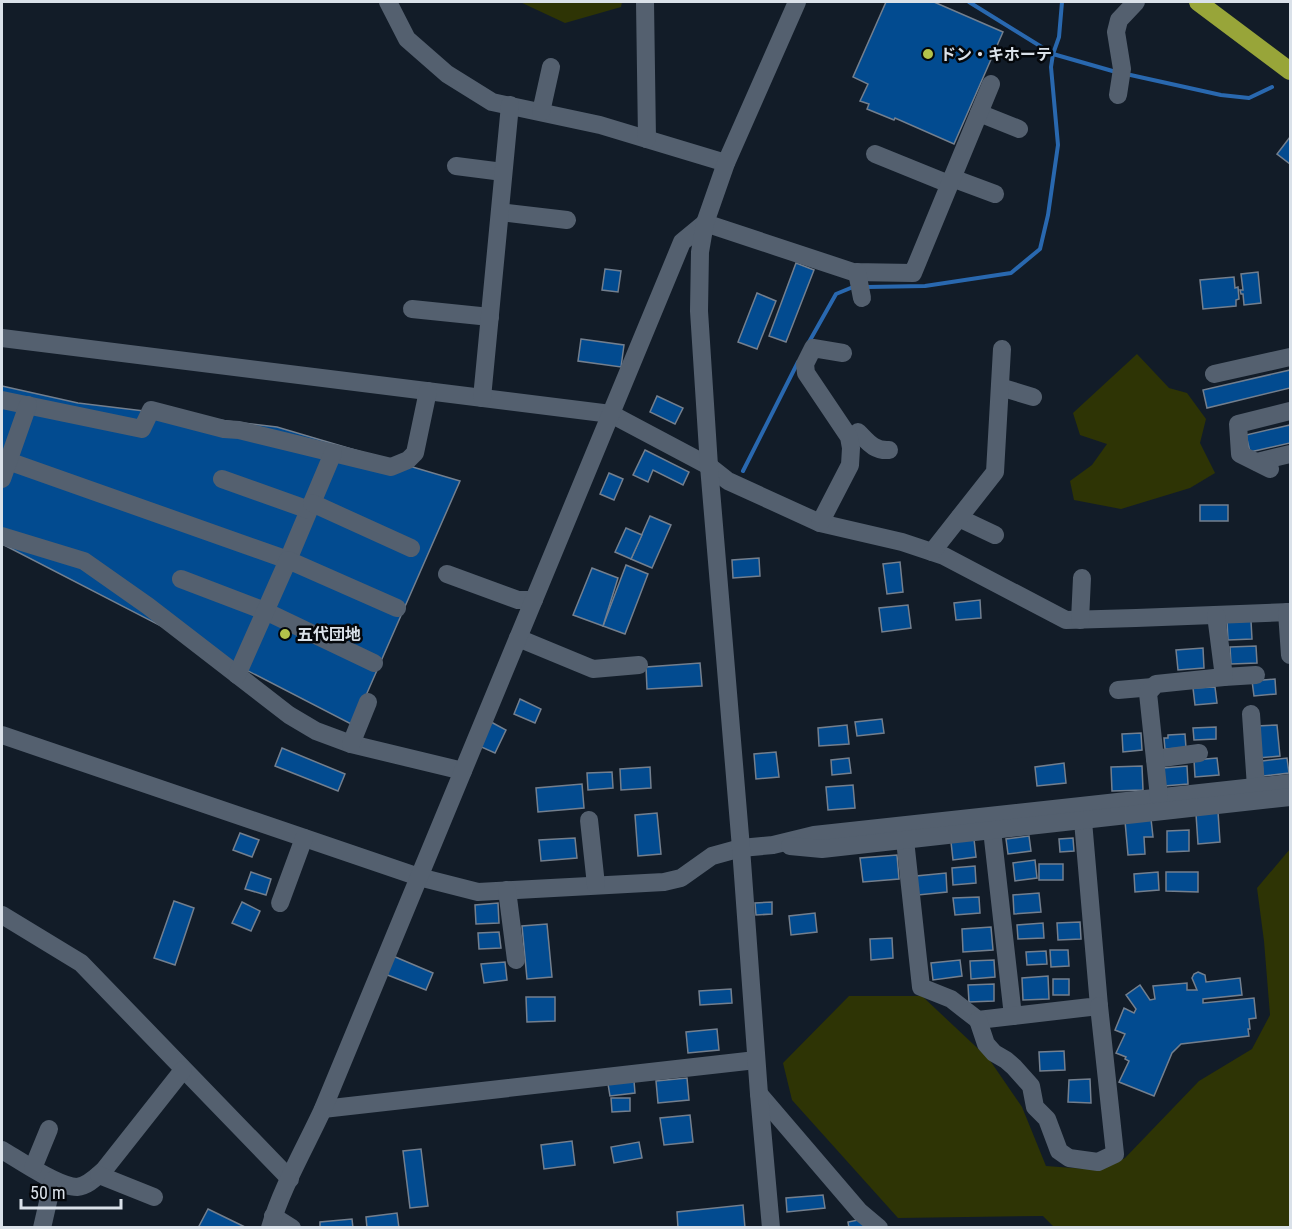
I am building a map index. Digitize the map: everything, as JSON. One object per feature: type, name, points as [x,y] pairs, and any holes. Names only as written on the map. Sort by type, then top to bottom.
[{"type":"highway","points":[[1198,2],[1290,71]]},
{"type":"street","points":[[388,2],[407,39],[447,75],[492,102],[600,125],[726,163]]},
{"type":"street","points":[[645,2],[646,139]]},
{"type":"street","points":[[771,1227],[708,466],[699,311],[700,252],[705,223],[726,163],[797,2]]},
{"type":"street","points":[[1118,95],[1121,73],[1116,32],[1119,20],[1136,2]]},
{"type":"street","points":[[541,112],[551,67]]},
{"type":"street","points":[[705,223],[853,272],[860,286],[913,273],[992,84]]},
{"type":"street","points":[[482,398],[510,105]]},
{"type":"street","points":[[979,113],[1019,129]]},
{"type":"street","points":[[875,154],[995,195]]},
{"type":"street","points":[[456,166],[503,172]]},
{"type":"street","points":[[500,212],[567,220]]},
{"type":"street","points":[[292,1227],[272,1222],[323,1109],[682,242],[705,223]]},
{"type":"street","points":[[412,309],[490,317]]},
{"type":"street","points":[[2,338],[611,414],[708,466],[728,482],[820,523],[902,542],[944,556],[1066,620],[1289,612],[1290,655]]},
{"type":"street","points":[[843,353],[813,348],[805,364],[806,373],[875,448],[881,451],[889,450]]},
{"type":"street","points":[[932,552],[995,472],[1002,349]]},
{"type":"street","points":[[1214,374],[1290,357]]},
{"type":"street","points":[[1000,387],[1033,397]]},
{"type":"street","points":[[2,400],[142,429],[150,410],[391,467],[408,460],[415,453],[428,391]]},
{"type":"street","points":[[2,479],[5,460],[28,405]]},
{"type":"street","points":[[1290,411],[1238,424],[1240,454],[1263,466],[1290,454]]},
{"type":"street","points":[[820,523],[849,465],[851,448],[858,431]]},
{"type":"street","points":[[237,675],[333,453]]},
{"type":"street","points":[[5,460],[288,560],[397,608]]},
{"type":"street","points":[[222,479],[310,507],[411,548]]},
{"type":"street","points":[[959,518],[995,535]]},
{"type":"street","points":[[2,536],[84,561],[148,606],[288,715],[316,731],[351,744],[463,771]]},
{"type":"street","points":[[447,574],[518,600],[534,600]]},
{"type":"street","points":[[1080,620],[1082,578]]},
{"type":"street","points":[[181,579],[265,611],[374,663]]},
{"type":"street","points":[[1216,615],[1224,677]]},
{"type":"street","points":[[518,638],[593,669],[639,665]]},
{"type":"street","points":[[1159,797],[1148,693],[1156,684],[1256,675]]},
{"type":"street","points":[[1118,690],[1153,687]]},
{"type":"street","points":[[351,744],[368,702]]},
{"type":"street","points":[[1251,714],[1256,787]]},
{"type":"street","points":[[2,735],[419,877],[478,892],[664,882],[681,878],[712,856],[741,848],[814,835],[1290,783]]},
{"type":"street","points":[[1155,759],[1199,753]]},
{"type":"street","points":[[773,844],[822,849],[1290,797]]},
{"type":"street","points":[[589,820],[596,885]]},
{"type":"street","points":[[905,840],[921,987],[951,999],[978,1020],[986,1044],[994,1053],[1006,1060],[1031,1086],[1035,1107],[1047,1119],[1059,1151],[1069,1158],[1098,1162],[1115,1154],[1083,821]]},
{"type":"street","points":[[992,830],[1013,1016]]},
{"type":"street","points":[[280,903],[304,838]]},
{"type":"street","points":[[507,890],[516,960]]},
{"type":"street","points":[[2,915],[81,963],[290,1179]]},
{"type":"street","points":[[978,1020],[1099,1006]]},
{"type":"street","points":[[323,1109],[756,1059]]},
{"type":"street","points":[[2,1150],[53,1179],[78,1187],[89,1183],[104,1170],[183,1070]]},
{"type":"street","points":[[759,1094],[861,1212],[879,1227]]},
{"type":"street","points":[[33,1168],[49,1129]]},
{"type":"street","points":[[99,1175],[154,1197]]},
{"type":"street","points":[[42,1227],[53,1179]]},
{"type":"green space","points":[[520,2],[622,2],[621,7],[565,23]]},
{"type":"green space","points":[[1137,354],[1169,388],[1187,393],[1206,419],[1200,443],[1215,473],[1190,488],[1121,509],[1074,500],[1070,481],[1092,465],[1107,444],[1080,435],[1073,413]]},
{"type":"green space","points":[[1290,849],[1290,1227],[1055,1228],[1043,1216],[898,1218],[792,1100],[783,1063],[849,996],[922,996],[989,1059],[1022,1107],[1046,1166],[1100,1170],[1125,1158],[1199,1081],[1252,1049],[1270,1015],[1257,888]]},
{"type":"building","name":"ドン・キホーテ","points":[[886,2],[934,2],[1003,32],[954,144],[895,118],[894,120],[867,109],[869,104],[860,101],[868,84],[853,77]]},
{"type":"building","points":[[1290,137],[1290,164],[1277,154]]},
{"type":"building","points":[[796,263],[814,270],[786,342],[769,336]]},
{"type":"building","points":[[605,269],[621,271],[618,292],[602,290]]},
{"type":"building","points":[[1258,272],[1261,303],[1244,305],[1243,294],[1240,290],[1243,290],[1241,274]]},
{"type":"building","points":[[1234,277],[1239,299],[1236,300],[1236,306],[1203,309],[1200,280]]},
{"type":"building","points":[[757,293],[776,301],[757,349],[738,342]]},
{"type":"building","points":[[581,339],[624,345],[621,367],[578,361]]},
{"type":"building","points":[[1290,370],[1290,388],[1207,408],[1203,390]]},
{"type":"building","name":"五代団地","points":[[2,386],[78,403],[277,427],[460,481],[353,725],[2,544]]},
{"type":"building","points":[[657,396],[683,408],[675,424],[650,412]]},
{"type":"building","points":[[1290,425],[1290,443],[1250,452],[1246,435]]},
{"type":"building","points":[[645,450],[689,472],[683,485],[653,470],[648,482],[633,475]]},
{"type":"building","points":[[609,473],[623,479],[614,500],[600,494]]},
{"type":"building","points":[[1200,505],[1228,505],[1228,521],[1200,521]]},
{"type":"building","points":[[650,516],[671,525],[652,568],[631,559]]},
{"type":"building","points":[[626,528],[642,535],[631,559],[615,552]]},
{"type":"building","points":[[759,558],[760,576],[733,578],[732,560]]},
{"type":"building","points":[[900,562],[903,592],[887,594],[883,564]]},
{"type":"building","points":[[626,565],[648,574],[625,634],[603,626]]},
{"type":"building","points":[[592,568],[618,578],[603,626],[573,615]]},
{"type":"building","points":[[980,600],[981,618],[956,620],[954,603]]},
{"type":"building","points":[[908,605],[911,628],[882,632],[879,608]]},
{"type":"building","points":[[1251,621],[1252,639],[1228,640],[1227,622]]},
{"type":"building","points":[[1256,646],[1257,663],[1231,664],[1230,647]]},
{"type":"building","points":[[1203,648],[1204,668],[1178,670],[1176,650]]},
{"type":"building","points":[[700,663],[702,686],[647,689],[646,667]]},
{"type":"building","points":[[1275,679],[1276,694],[1254,696],[1252,681]]},
{"type":"building","points":[[1215,687],[1217,703],[1195,705],[1193,688]]},
{"type":"building","points":[[520,699],[541,709],[535,723],[514,714]]},
{"type":"building","points":[[882,719],[884,733],[857,736],[855,722]]},
{"type":"building","points":[[491,722],[506,730],[495,753],[479,746]]},
{"type":"building","points":[[847,725],[849,744],[819,746],[818,728]]},
{"type":"building","points":[[1277,725],[1280,756],[1258,758],[1256,726]]},
{"type":"building","points":[[1216,727],[1216,739],[1194,740],[1193,728]]},
{"type":"building","points":[[1141,733],[1142,750],[1123,752],[1122,734]]},
{"type":"building","points":[[1185,734],[1186,748],[1165,749],[1164,738],[1168,738],[1168,735]]},
{"type":"building","points":[[282,748],[345,774],[338,791],[275,766]]},
{"type":"building","points":[[776,752],[779,777],[756,779],[754,754]]},
{"type":"building","points":[[849,758],[851,773],[832,775],[831,760]]},
{"type":"building","points":[[1217,758],[1219,775],[1195,777],[1194,760]]},
{"type":"building","points":[[1287,758],[1289,773],[1263,776],[1262,761]]},
{"type":"building","points":[[1064,763],[1066,783],[1037,786],[1035,767]]},
{"type":"building","points":[[1142,766],[1143,790],[1112,791],[1111,767]]},
{"type":"building","points":[[1187,766],[1188,784],[1164,786],[1163,768]]},
{"type":"building","points":[[650,767],[651,788],[621,790],[620,769]]},
{"type":"building","points":[[612,772],[613,788],[588,790],[587,773]]},
{"type":"building","points":[[582,784],[584,808],[538,812],[536,788]]},
{"type":"building","points":[[853,785],[855,808],[828,810],[826,787]]},
{"type":"building","points":[[1218,812],[1220,842],[1198,844],[1196,814]]},
{"type":"building","points":[[657,813],[661,854],[638,856],[635,815]]},
{"type":"building","points":[[1151,819],[1153,837],[1144,837],[1145,854],[1128,855],[1125,821]]},
{"type":"building","points":[[1189,830],[1189,851],[1167,852],[1167,831]]},
{"type":"building","points":[[240,833],[259,840],[252,857],[233,850]]},
{"type":"building","points":[[1029,836],[1031,851],[1008,854],[1006,839]]},
{"type":"building","points":[[575,838],[577,858],[541,861],[539,840]]},
{"type":"building","points":[[1073,838],[1074,851],[1060,852],[1059,839]]},
{"type":"building","points":[[974,839],[976,857],[953,860],[951,842]]},
{"type":"building","points":[[897,855],[899,879],[863,882],[860,858]]},
{"type":"building","points":[[1035,860],[1037,878],[1015,881],[1013,863]]},
{"type":"building","points":[[1039,864],[1063,864],[1063,880],[1039,880]]},
{"type":"building","points":[[975,866],[976,883],[953,885],[952,868]]},
{"type":"building","points":[[251,872],[271,879],[266,895],[245,889]]},
{"type":"building","points":[[1158,872],[1159,890],[1135,892],[1134,874]]},
{"type":"building","points":[[1166,872],[1198,872],[1198,892],[1166,891]]},
{"type":"building","points":[[946,873],[947,892],[918,895],[916,876]]},
{"type":"building","points":[[1039,893],[1041,912],[1014,914],[1013,895]]},
{"type":"building","points":[[979,897],[980,913],[955,915],[953,898]]},
{"type":"building","points":[[174,901],[194,908],[175,965],[154,958]]},
{"type":"building","points":[[242,902],[260,911],[251,931],[232,923]]},
{"type":"building","points":[[772,902],[772,914],[756,915],[755,903]]},
{"type":"building","points":[[498,903],[499,923],[476,924],[475,905]]},
{"type":"building","points":[[815,913],[817,932],[791,935],[789,916]]},
{"type":"building","points":[[1080,922],[1081,939],[1058,940],[1057,923]]},
{"type":"building","points":[[1043,923],[1044,938],[1018,939],[1017,925]]},
{"type":"building","points":[[547,924],[552,977],[527,979],[522,926]]},
{"type":"building","points":[[991,927],[993,950],[963,952],[962,929]]},
{"type":"building","points":[[499,932],[501,948],[479,949],[478,933]]},
{"type":"building","points":[[892,938],[893,958],[871,960],[870,939]]},
{"type":"building","points":[[1050,950],[1068,950],[1069,966],[1051,967]]},
{"type":"building","points":[[1046,951],[1047,964],[1027,965],[1026,952]]},
{"type":"building","points":[[393,956],[433,973],[426,990],[385,974]]},
{"type":"building","points":[[960,960],[962,976],[933,980],[931,963]]},
{"type":"building","points":[[994,960],[995,977],[971,979],[970,961]]},
{"type":"building","points":[[505,962],[507,980],[484,983],[481,964]]},
{"type":"building","points":[[1198,972],[1205,975],[1206,982],[1240,978],[1242,995],[1203,999],[1203,1003],[1254,998],[1256,1018],[1249,1019],[1249,1036],[1181,1044],[1172,1053],[1154,1096],[1119,1082],[1129,1061],[1125,1059],[1126,1057],[1116,1053],[1125,1034],[1115,1030],[1124,1008],[1134,1013],[1136,1009],[1126,995],[1140,985],[1150,1000],[1155,999],[1153,986],[1187,983],[1187,990],[1197,990],[1192,978]]},
{"type":"building","points":[[1048,976],[1049,999],[1023,1000],[1022,978]]},
{"type":"building","points":[[1053,979],[1069,979],[1069,995],[1053,995]]},
{"type":"building","points":[[994,984],[994,1001],[969,1002],[968,985]]},
{"type":"building","points":[[731,989],[732,1003],[700,1005],[699,991]]},
{"type":"building","points":[[526,997],[555,997],[555,1021],[527,1022]]},
{"type":"building","points":[[717,1029],[719,1050],[688,1053],[686,1032]]},
{"type":"building","points":[[1064,1051],[1065,1070],[1040,1071],[1039,1052]]},
{"type":"building","points":[[687,1078],[689,1100],[658,1103],[656,1081]]},
{"type":"building","points":[[1090,1079],[1091,1103],[1068,1102],[1069,1080]]},
{"type":"building","points":[[634,1081],[635,1093],[610,1096],[608,1084]]},
{"type":"building","points":[[611,1098],[630,1098],[630,1111],[612,1112]]},
{"type":"building","points":[[690,1115],[693,1142],[664,1145],[660,1118]]},
{"type":"building","points":[[572,1141],[575,1165],[544,1169],[541,1145]]},
{"type":"building","points":[[639,1142],[642,1158],[614,1163],[611,1147]]},
{"type":"building","points":[[421,1149],[428,1206],[410,1208],[403,1151]]},
{"type":"building","points":[[823,1195],[825,1208],[787,1212],[786,1198]]},
{"type":"building","points":[[743,1205],[745,1228],[678,1228],[677,1212]]},
{"type":"building","points":[[208,1209],[247,1228],[198,1228]]},
{"type":"building","points":[[397,1213],[399,1228],[367,1228],[366,1217]]},
{"type":"building","points":[[352,1219],[353,1228],[320,1228],[320,1222]]},
{"type":"building","points":[[863,1219],[864,1228],[849,1228],[848,1222]]},
{"type":"waterway","points":[[969,2],[1053,54],[1116,72]]},
{"type":"waterway","points":[[867,287],[925,286],[1011,273],[1040,249],[1048,215],[1058,145],[1051,67],[1059,37],[1062,2]]},
{"type":"waterway","points":[[1126,74],[1221,95],[1249,98],[1272,87]]},
{"type":"waterway","points":[[809,342],[836,294],[853,287]]},
{"type":"waterway","points":[[743,471],[798,362]]},
{"type":"place","name":"ドン・キホーテ","points":[[928,54]]},
{"type":"place","name":"五代団地","points":[[285,634]]}]
